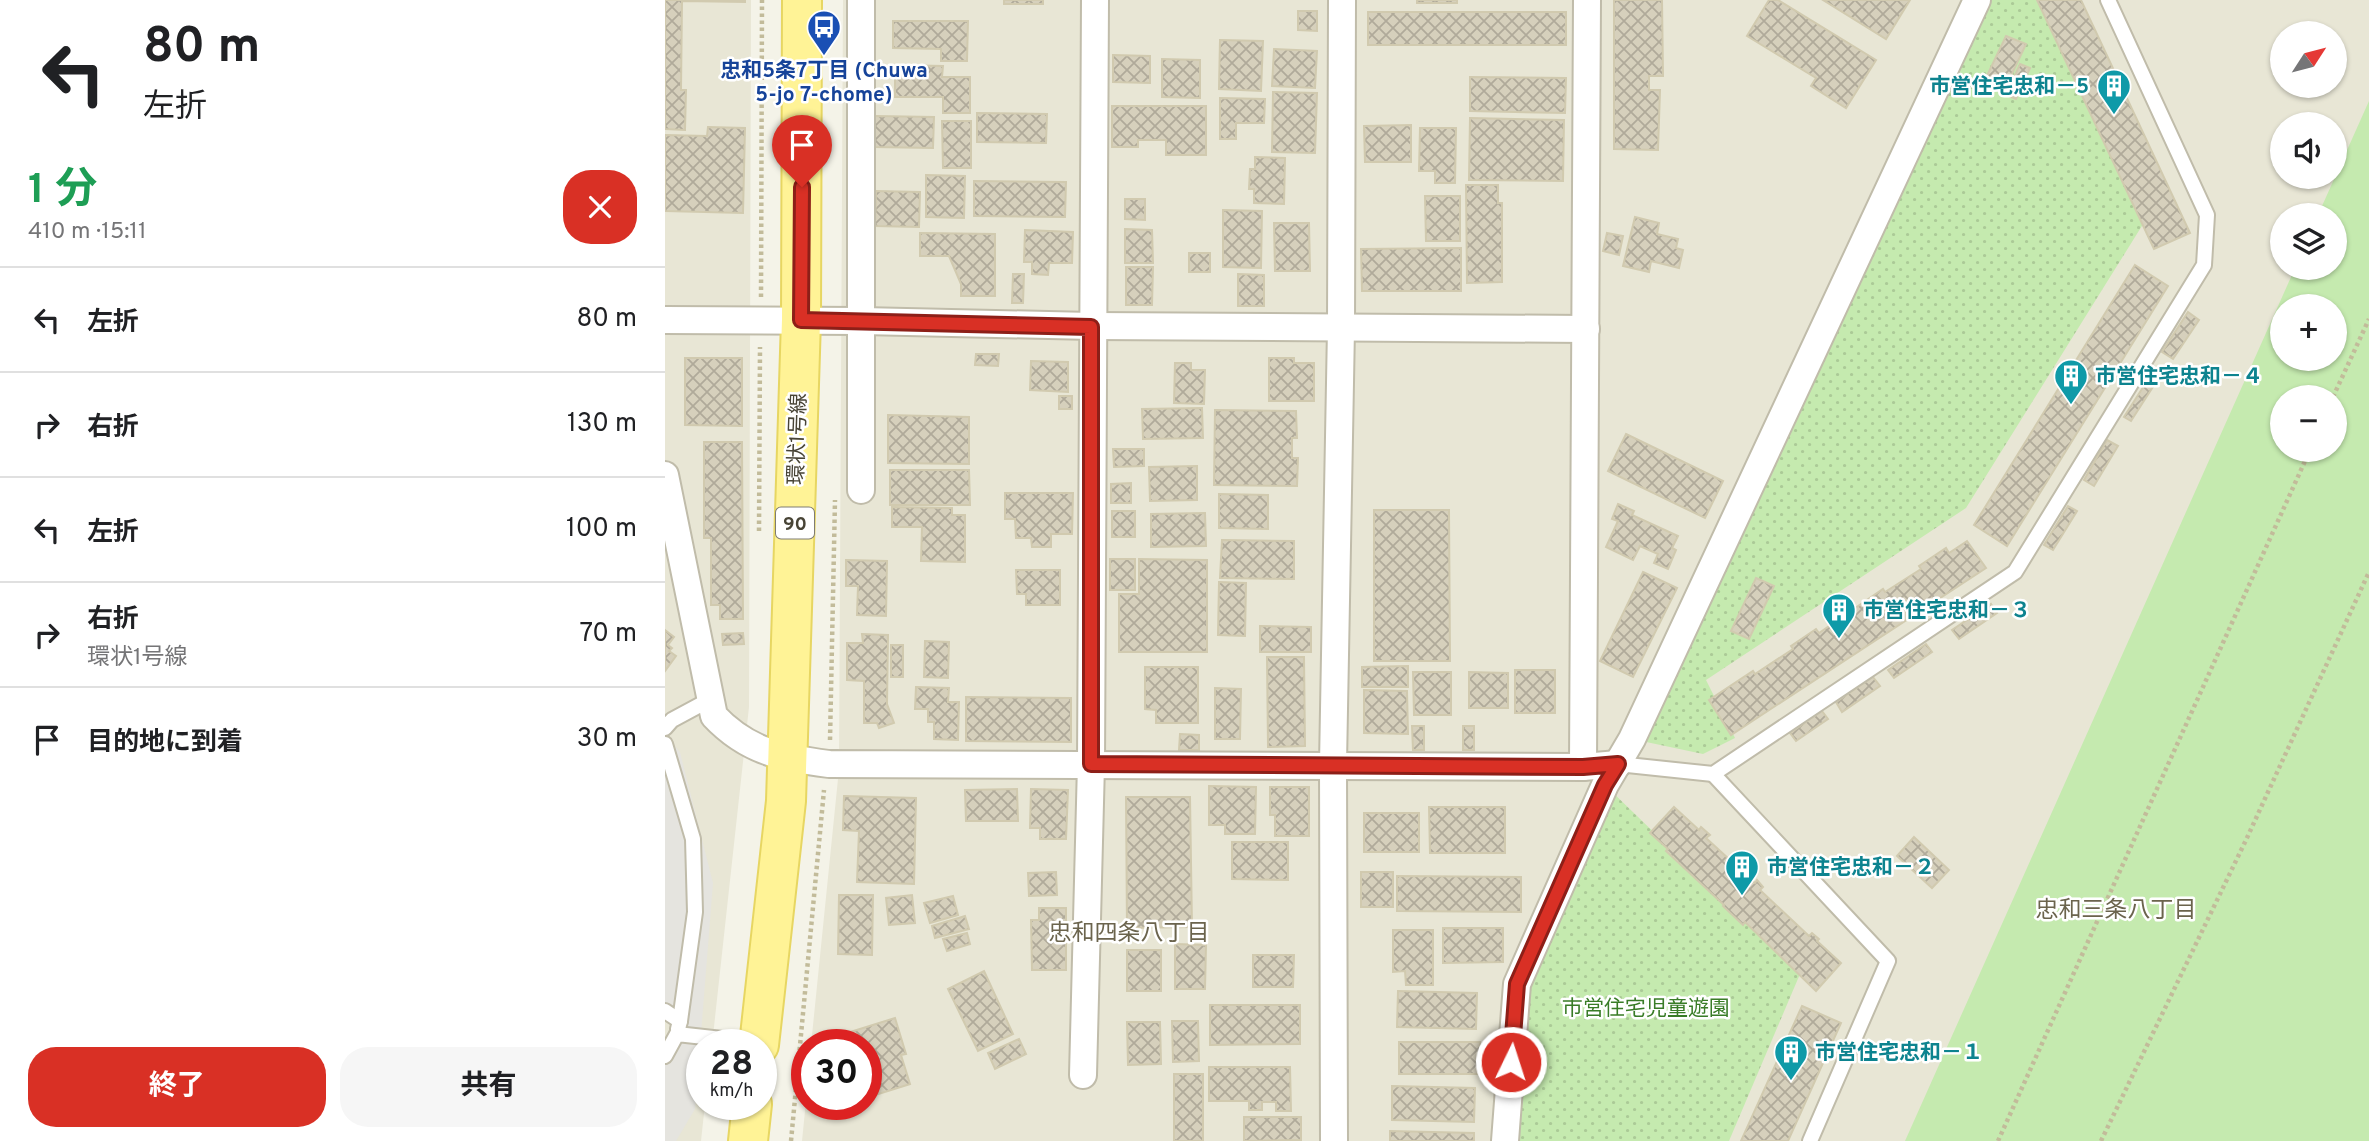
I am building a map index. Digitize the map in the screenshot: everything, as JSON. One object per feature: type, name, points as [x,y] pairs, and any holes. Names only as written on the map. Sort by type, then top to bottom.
[{"type":"main road","name":"環状1号線","points":[[761,1029],[786,800],[801,320],[802,0]]},
{"type":"main road","points":[[748,1141],[751,1120]]},
{"type":"street","points":[[861,0],[861,490]]},
{"type":"street","points":[[1083,1075],[1091,764],[1094,0]]},
{"type":"street","points":[[1334,1141],[1333,764],[1341,328],[1342,0]]},
{"type":"street","points":[[1583,767],[1587,0]]},
{"type":"street","points":[[1505,1141],[1517,984],[1605,785],[1632,739],[1977,0]]},
{"type":"street","points":[[665,320],[862,321],[1091,327],[1586,329]]},
{"type":"street","points":[[665,475],[669,521],[714,716],[730,733],[787,758],[829,764],[1583,767],[1618,764]]},
{"type":"lane","points":[[1618,764],[1713,774],[2015,572],[2204,265],[2207,215],[2108,0]]},
{"type":"lane","points":[[665,728],[672,720],[711,699]]},
{"type":"lane","points":[[665,744],[693,839],[695,912],[679,1028],[665,1056]]},
{"type":"lane","points":[[1713,774],[1888,961],[1810,1141]]},
{"type":"lane","points":[[665,1012],[679,1028],[686,1029]]},
{"type":"path","points":[[758,540],[762,0]]},
{"type":"path","points":[[2339,385],[2369,319]]},
{"type":"path","points":[[1998,1141],[2305,462]]},
{"type":"path","points":[[2101,1141],[2246,840],[2369,572]]},
{"type":"path","points":[[791,1141],[822,804],[829,764]]},
{"type":"shaded area","points":[[665,0],[751,0],[749,707],[714,1029],[686,1029],[686,1120],[703,1120],[701,1141],[665,1141]]},
{"type":"shaded area","points":[[843,0],[2369,0],[2369,109],[2347,158],[2347,112],[2270,112],[2270,189],[2333,189],[2326,203],[2270,203],[2270,280],[2293,280],[2286,294],[2270,294],[2270,330],[1906,1141],[802,1141],[804,1120],[882,1120],[882,1029],[813,1029],[839,769]]},
{"type":"shaded area","points":[[665,736],[680,752],[713,883],[701,1029],[686,1029],[686,1120],[688,1120],[676,1141],[665,1141],[665,1056],[680,1021],[665,1011]]},
{"type":"green space","points":[[1977,0],[2052,0],[2150,213],[1966,508],[1706,680],[1735,738],[1703,754],[1632,739]]},
{"type":"green space","points":[[2369,101],[2369,1141],[1905,1141],[2270,324],[2270,371],[2347,371],[2347,294],[2283,294],[2290,280],[2347,280],[2347,203],[2323,203],[2330,189],[2347,189],[2347,150]]},
{"type":"green space","name":"市営住宅児童遊園","points":[[1605,785],[1800,974],[1729,1141],[1505,1141],[1517,984]]},
{"type":"building","points":[[665,0],[745,0],[682,1],[681,90],[686,90],[685,130],[665,129]]},
{"type":"building","points":[[1004,0],[1043,0],[1043,4],[1004,4]]},
{"type":"building","points":[[1417,0],[1457,0],[1457,3],[1417,3]]},
{"type":"building","points":[[1614,0],[1662,0],[1663,76],[1649,76],[1649,90],[1660,90],[1658,150],[1614,149]]},
{"type":"building","points":[[1769,0],[1778,0],[1876,60],[1846,108],[1811,86],[1816,78],[1747,36]]},
{"type":"building","points":[[1823,0],[1910,0],[1886,39]]},
{"type":"building","name":"市営住宅忠和－5","points":[[2037,0],[2081,0],[2190,233],[2154,249]]},
{"type":"building","points":[[1298,11],[1317,11],[1317,31],[1298,30]]},
{"type":"building","points":[[1368,12],[1566,12],[1566,45],[1368,45]]},
{"type":"building","points":[[893,21],[968,21],[967,61],[941,61],[941,49],[893,48]]},
{"type":"building","points":[[2006,36],[2026,44],[2003,93],[1983,84]]},
{"type":"building","points":[[1220,40],[1263,41],[1261,91],[1219,89]]},
{"type":"building","points":[[1274,49],[1317,51],[1315,88],[1272,86]]},
{"type":"building","points":[[1113,55],[1150,56],[1150,83],[1113,82]]},
{"type":"building","points":[[1162,59],[1200,60],[1200,98],[1162,97]]},
{"type":"building","points":[[2020,64],[2030,68],[2016,99],[2006,95]]},
{"type":"building","points":[[895,65],[943,66],[942,77],[970,77],[970,113],[943,113],[943,97],[895,97]]},
{"type":"building","points":[[1470,77],[1566,78],[1565,113],[1470,111]]},
{"type":"building","points":[[1273,92],[1317,93],[1315,153],[1272,152]]},
{"type":"building","points":[[1220,98],[1265,99],[1264,123],[1236,123],[1236,139],[1220,139]]},
{"type":"building","points":[[1112,106],[1206,106],[1206,155],[1166,155],[1166,140],[1138,140],[1138,147],[1112,147]]},
{"type":"building","points":[[977,113],[1047,114],[1046,143],[977,142]]},
{"type":"building","points":[[875,116],[934,117],[933,148],[874,147]]},
{"type":"building","points":[[1470,118],[1564,120],[1563,181],[1469,180]]},
{"type":"building","points":[[942,121],[971,121],[971,168],[943,168]]},
{"type":"building","points":[[1411,125],[1411,162],[1365,162],[1364,126]]},
{"type":"building","points":[[708,127],[745,128],[743,213],[665,211],[665,135],[707,136]]},
{"type":"building","points":[[1420,128],[1456,128],[1455,183],[1435,183],[1435,171],[1419,171]]},
{"type":"building","points":[[1255,157],[1285,158],[1284,204],[1254,203],[1254,189],[1249,189],[1250,169],[1255,169]]},
{"type":"building","points":[[926,175],[965,176],[964,218],[926,217]]},
{"type":"building","points":[[974,181],[1066,182],[1065,217],[974,216]]},
{"type":"building","points":[[1466,185],[1498,185],[1498,203],[1502,203],[1502,282],[1467,283]]},
{"type":"building","points":[[876,191],[920,192],[919,227],[875,226]]},
{"type":"building","points":[[1425,196],[1460,196],[1460,241],[1426,241]]},
{"type":"building","points":[[1125,199],[1145,199],[1145,220],[1125,219]]},
{"type":"building","points":[[1223,210],[1262,211],[1261,268],[1223,267]]},
{"type":"building","points":[[1635,217],[1659,223],[1657,234],[1678,239],[1676,248],[1683,250],[1679,268],[1651,261],[1649,272],[1623,266]]},
{"type":"building","points":[[1274,223],[1309,223],[1310,271],[1275,271]]},
{"type":"building","points":[[1125,229],[1152,230],[1153,263],[1125,263]]},
{"type":"building","points":[[1025,230],[1073,232],[1072,263],[1049,263],[1048,275],[1032,274],[1032,262],[1024,262]]},
{"type":"building","points":[[920,233],[995,234],[995,296],[961,296],[961,284],[949,256],[920,256]]},
{"type":"building","points":[[1607,233],[1623,236],[1619,255],[1603,251]]},
{"type":"building","points":[[1461,248],[1461,291],[1362,291],[1361,249]]},
{"type":"building","points":[[1189,253],[1210,253],[1210,272],[1189,272]]},
{"type":"building","name":"市営住宅忠和－４","points":[[2135,265],[2168,286],[2007,546],[1974,525]]},
{"type":"building","points":[[1126,267],[1153,267],[1152,305],[1126,305]]},
{"type":"building","points":[[1013,274],[1024,274],[1023,303],[1012,303]]},
{"type":"building","points":[[1238,274],[1264,275],[1264,306],[1238,306]]},
{"type":"building","points":[[2188,312],[2199,320],[2173,359],[2162,352]]},
{"type":"building","points":[[976,354],[999,354],[998,366],[975,365]]},
{"type":"building","points":[[685,358],[742,358],[742,426],[685,425]]},
{"type":"building","points":[[1269,358],[1294,358],[1294,363],[1314,363],[1314,401],[1269,401]]},
{"type":"building","points":[[1031,361],[1068,362],[1068,392],[1030,390]]},
{"type":"building","points":[[1175,363],[1191,363],[1191,370],[1205,370],[1204,404],[1174,403]]},
{"type":"building","points":[[2149,378],[2156,382],[2131,421],[2124,417]]},
{"type":"building","points":[[1059,396],[1072,396],[1072,409],[1059,409]]},
{"type":"building","points":[[1202,408],[1203,438],[1143,439],[1142,409]]},
{"type":"building","points":[[1215,410],[1296,411],[1297,438],[1292,438],[1292,458],[1298,458],[1297,486],[1214,485]]},
{"type":"building","points":[[888,415],[969,417],[969,464],[888,463]]},
{"type":"building","points":[[1626,434],[1723,481],[1705,518],[1608,471]]},
{"type":"building","points":[[2107,440],[2118,446],[2094,486],[2084,480]]},
{"type":"building","points":[[704,442],[742,442],[743,619],[720,619],[720,605],[711,605],[711,538],[704,538]]},
{"type":"building","points":[[1113,449],[1144,449],[1144,466],[1114,467]]},
{"type":"building","points":[[1197,466],[1197,500],[1150,501],[1149,467]]},
{"type":"building","points":[[890,470],[969,470],[970,505],[890,505]]},
{"type":"building","points":[[1131,483],[1131,503],[1111,503],[1111,484]]},
{"type":"building","points":[[1005,493],[1073,493],[1072,534],[1051,534],[1051,547],[1032,547],[1031,538],[1016,538],[1015,519],[1005,519]]},
{"type":"building","points":[[1219,494],[1268,495],[1268,529],[1219,528]]},
{"type":"building","points":[[1618,504],[1634,511],[1632,515],[1678,536],[1672,548],[1676,550],[1668,569],[1654,563],[1658,554],[1640,546],[1633,560],[1606,547],[1618,521],[1612,519]]},
{"type":"building","points":[[2068,506],[2077,511],[2053,550],[2044,545]]},
{"type":"building","points":[[892,507],[952,508],[952,515],[965,515],[965,562],[921,561],[922,527],[892,527]]},
{"type":"building","points":[[1374,510],[1449,510],[1450,661],[1374,661]]},
{"type":"building","points":[[1112,511],[1135,511],[1135,537],[1112,537]]},
{"type":"building","points":[[1205,513],[1206,546],[1151,547],[1151,514]]},
{"type":"building","points":[[1222,540],[1294,541],[1294,579],[1220,578]]},
{"type":"building","name":"市営住宅忠和－３","points":[[1967,541],[1986,568],[1731,735],[1709,700],[1793,649],[1791,646],[1816,629],[1819,633],[1883,589],[1885,592],[1921,569],[1919,566],[1946,548],[1949,553]]},
{"type":"building","points":[[1110,559],[1135,559],[1135,590],[1110,590]]},
{"type":"building","points":[[1139,559],[1207,560],[1207,652],[1119,652],[1119,594],[1139,594]]},
{"type":"building","points":[[846,560],[887,561],[886,616],[857,615],[858,586],[846,586]]},
{"type":"building","points":[[1016,570],[1060,570],[1060,605],[1026,605],[1026,594],[1017,594]]},
{"type":"building","points":[[1643,572],[1677,588],[1633,677],[1600,661]]},
{"type":"building","points":[[1756,578],[1774,586],[1749,639],[1731,631]]},
{"type":"building","points":[[1219,582],[1246,583],[1245,636],[1218,635]]},
{"type":"building","points":[[1991,604],[1997,613],[1959,639],[1952,630]]},
{"type":"building","points":[[1260,626],[1311,627],[1311,652],[1260,652]]},
{"type":"building","points":[[665,630],[674,637],[668,645],[672,648],[669,651],[676,656],[665,671]]},
{"type":"building","points":[[743,633],[744,644],[723,645],[722,634]]},
{"type":"building","points":[[862,634],[888,635],[887,704],[894,723],[879,728],[877,723],[864,723],[864,681],[847,680],[847,643],[863,643]]},
{"type":"building","points":[[925,641],[949,642],[948,678],[924,677]]},
{"type":"building","points":[[1926,644],[1932,652],[1894,678],[1888,670]]},
{"type":"building","points":[[891,645],[903,645],[903,677],[891,677]]},
{"type":"building","points":[[1267,657],[1304,657],[1305,746],[1268,747]]},
{"type":"building","points":[[1408,666],[1408,687],[1362,687],[1362,667]]},
{"type":"building","points":[[1145,667],[1198,667],[1198,723],[1156,723],[1156,710],[1145,709]]},
{"type":"building","points":[[1515,670],[1555,670],[1555,713],[1515,713]]},
{"type":"building","points":[[1413,672],[1451,672],[1451,715],[1414,715]]},
{"type":"building","points":[[1469,672],[1508,673],[1508,708],[1469,708]]},
{"type":"building","points":[[1873,677],[1880,686],[1842,712],[1836,702]]},
{"type":"building","points":[[916,687],[949,688],[948,702],[959,702],[958,740],[934,739],[934,722],[928,722],[928,709],[915,709]]},
{"type":"building","points":[[1215,688],[1241,689],[1240,739],[1215,739]]},
{"type":"building","points":[[1364,690],[1407,691],[1408,734],[1364,733]]},
{"type":"building","points":[[966,697],[1071,698],[1071,742],[966,741]]},
{"type":"building","points":[[1822,711],[1828,719],[1796,741],[1790,733]]},
{"type":"building","points":[[1412,726],[1424,726],[1424,750],[1413,750]]},
{"type":"building","points":[[1463,726],[1474,726],[1474,750],[1463,750]]},
{"type":"building","points":[[1180,734],[1199,735],[1199,750],[1179,750]]},
{"type":"building","points":[[1209,786],[1256,787],[1255,834],[1225,834],[1225,825],[1209,825]]},
{"type":"building","points":[[1270,787],[1309,787],[1309,836],[1275,836],[1275,815],[1270,815]]},
{"type":"building","points":[[1017,789],[1018,821],[966,821],[965,790]]},
{"type":"building","points":[[1031,789],[1068,790],[1066,839],[1040,839],[1040,828],[1030,828]]},
{"type":"building","points":[[844,796],[916,798],[914,884],[857,882],[859,831],[843,830]]},
{"type":"building","points":[[1126,797],[1190,797],[1192,927],[1127,928]]},
{"type":"building","points":[[1429,807],[1505,807],[1505,853],[1430,853]]},
{"type":"building","name":"市営住宅忠和－２","points":[[1674,807],[1699,830],[1701,827],[1710,835],[1706,838],[1755,883],[1757,880],[1763,887],[1760,890],[1809,936],[1812,933],[1819,939],[1817,941],[1841,963],[1816,991],[1745,922],[1743,925],[1723,906],[1650,833]]},
{"type":"building","points":[[1364,813],[1419,813],[1419,852],[1364,852]]},
{"type":"building","points":[[1914,837],[1949,870],[1932,888],[1897,856]]},
{"type":"building","points":[[1232,842],[1288,842],[1288,880],[1232,879]]},
{"type":"building","points":[[1056,872],[1057,895],[1029,896],[1028,873]]},
{"type":"building","points":[[1361,872],[1393,872],[1393,907],[1361,907]]},
{"type":"building","points":[[1397,876],[1521,877],[1521,912],[1397,911]]},
{"type":"building","points":[[839,895],[873,895],[872,955],[838,954]]},
{"type":"building","points":[[912,895],[915,923],[889,925],[886,898]]},
{"type":"building","points":[[953,896],[958,915],[930,923],[924,903]]},
{"type":"building","points":[[1039,908],[1066,908],[1066,970],[1032,970],[1031,920],[1039,920]]},
{"type":"building","points":[[965,916],[969,929],[935,938],[932,926]]},
{"type":"building","points":[[1443,928],[1503,928],[1503,962],[1443,963]]},
{"type":"building","points":[[1393,930],[1433,930],[1433,985],[1406,985],[1405,971],[1393,972]]},
{"type":"building","points":[[967,933],[970,944],[947,951],[943,939]]},
{"type":"building","points":[[1175,944],[1206,945],[1205,989],[1175,989]]},
{"type":"building","points":[[1127,950],[1161,950],[1161,991],[1127,991]]},
{"type":"building","points":[[1253,955],[1294,955],[1293,987],[1253,987]]},
{"type":"building","points":[[984,971],[1013,1034],[978,1051],[948,989]]},
{"type":"building","points":[[1398,991],[1477,993],[1476,1029],[1397,1027]]},
{"type":"building","points":[[1210,1005],[1300,1005],[1300,1044],[1210,1045]]},
{"type":"building","name":"市営住宅忠和－１","points":[[1802,1006],[1841,1023],[1788,1141],[1741,1141]]},
{"type":"building","points":[[895,1018],[906,1054],[901,1055],[910,1084],[882,1093],[882,1029],[860,1029]]},
{"type":"building","points":[[1172,1021],[1198,1021],[1199,1061],[1173,1062]]},
{"type":"building","points":[[1127,1022],[1160,1022],[1161,1064],[1128,1065]]},
{"type":"building","points":[[1019,1039],[1026,1054],[995,1069],[988,1053]]},
{"type":"building","points":[[1399,1042],[1480,1042],[1480,1074],[1399,1074]]},
{"type":"building","points":[[1209,1067],[1290,1067],[1291,1111],[1276,1111],[1276,1102],[1262,1102],[1262,1110],[1249,1110],[1249,1101],[1209,1101]]},
{"type":"building","points":[[1174,1074],[1203,1074],[1203,1141],[1174,1141]]},
{"type":"building","points":[[1392,1086],[1475,1088],[1474,1122],[1392,1120]]},
{"type":"building","points":[[1244,1117],[1301,1117],[1301,1140],[1244,1141]]},
{"type":"building","points":[[1390,1131],[1474,1133],[1474,1141],[1390,1141]]},
{"type":"place","name":"忠和5条7丁目 (Chuwa 5-jo 7-chome)","points":[[824,57]]},
{"type":"place","name":"市営住宅忠和－5","points":[[2114,116]]},
{"type":"place","name":"市営住宅忠和－４","points":[[2071,406]]},
{"type":"place","name":"市営住宅忠和－３","points":[[1839,640]]},
{"type":"place","name":"市営住宅忠和－２","points":[[1742,897]]},
{"type":"place","name":"市営住宅忠和－１","points":[[1791,1082]]},
{"type":"district","name":"忠和三条八丁目","points":[[2116,909]]},
{"type":"district","name":"忠和四条八丁目","points":[[1129,932]]},
{"type":"route","points":[[802,187],[801,320],[1091,327],[1091,764],[1583,767],[1618,764],[1605,785],[1517,984],[1511,1062]]}]
